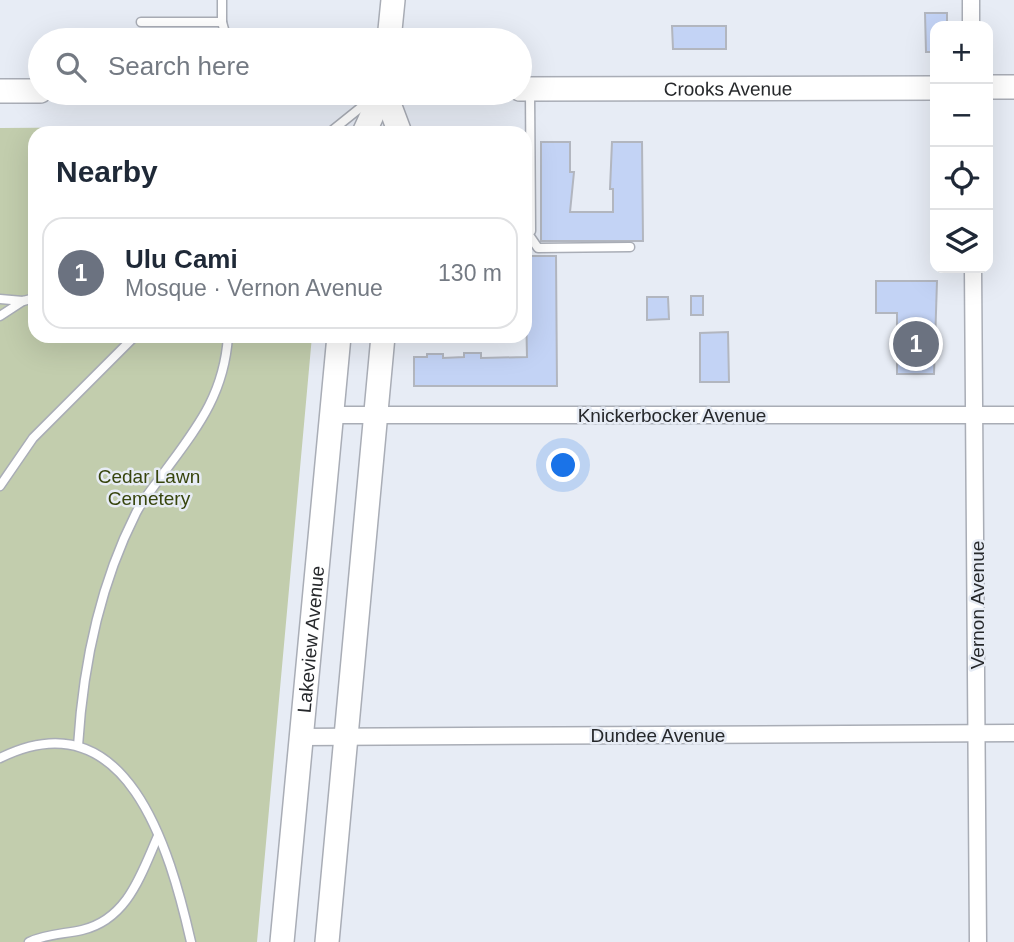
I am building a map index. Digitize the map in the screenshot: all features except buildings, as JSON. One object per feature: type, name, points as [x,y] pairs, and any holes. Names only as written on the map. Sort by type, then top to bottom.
[{"type":"main road","points":[[390,28],[393,0]]},
{"type":"main road","points":[[993,88],[1014,87]]},
{"type":"main road","name":"Crooks Avenue","points":[[532,89],[930,88]]},
{"type":"main road","points":[[0,91],[28,91]]},
{"type":"main road","points":[[367,126],[377,105]]},
{"type":"main road","points":[[387,105],[397,126]]},
{"type":"main road","name":"Lakeview Avenue","points":[[282,942],[337,343]]},
{"type":"main road","points":[[327,942],[382,343]]},
{"type":"street","points":[[971,0],[971,21]]},
{"type":"street","name":"Vernon Avenue","points":[[974,273],[978,942]]},
{"type":"street","name":"Knickerbocker Avenue","points":[[331,415],[1014,415]]},
{"type":"street","name":"Dundee Avenue","points":[[301,737],[1014,733]]},
{"type":"lane","points":[[222,0],[224,28]]},
{"type":"lane","points":[[141,22],[222,22]]},
{"type":"lane","points":[[338,126],[366,105]]},
{"type":"lane","points":[[525,105],[526,126]]},
{"type":"lane","points":[[532,241],[538,248],[631,247]]},
{"type":"lane","points":[[0,299],[28,300]]},
{"type":"lane","points":[[0,316],[23,301]]},
{"type":"lane","points":[[0,486],[33,438],[128,343]]},
{"type":"lane","points":[[78,746],[81,694],[92,633],[106,584],[136,511],[208,411],[226,366],[228,343]]},
{"type":"lane","points":[[0,758],[47,742],[78,746],[107,760],[127,779],[139,794],[158,836],[179,891],[191,942]]},
{"type":"lane","points":[[29,942],[43,936],[85,929],[115,914],[135,889],[158,836]]},
{"type":"green space","name":"Cedar Lawn Cemetery","points":[[0,128],[28,128],[28,343],[311,343],[257,942],[0,942]]},
{"type":"place","name":"Ulu Cami","points":[[916,344]]}]
